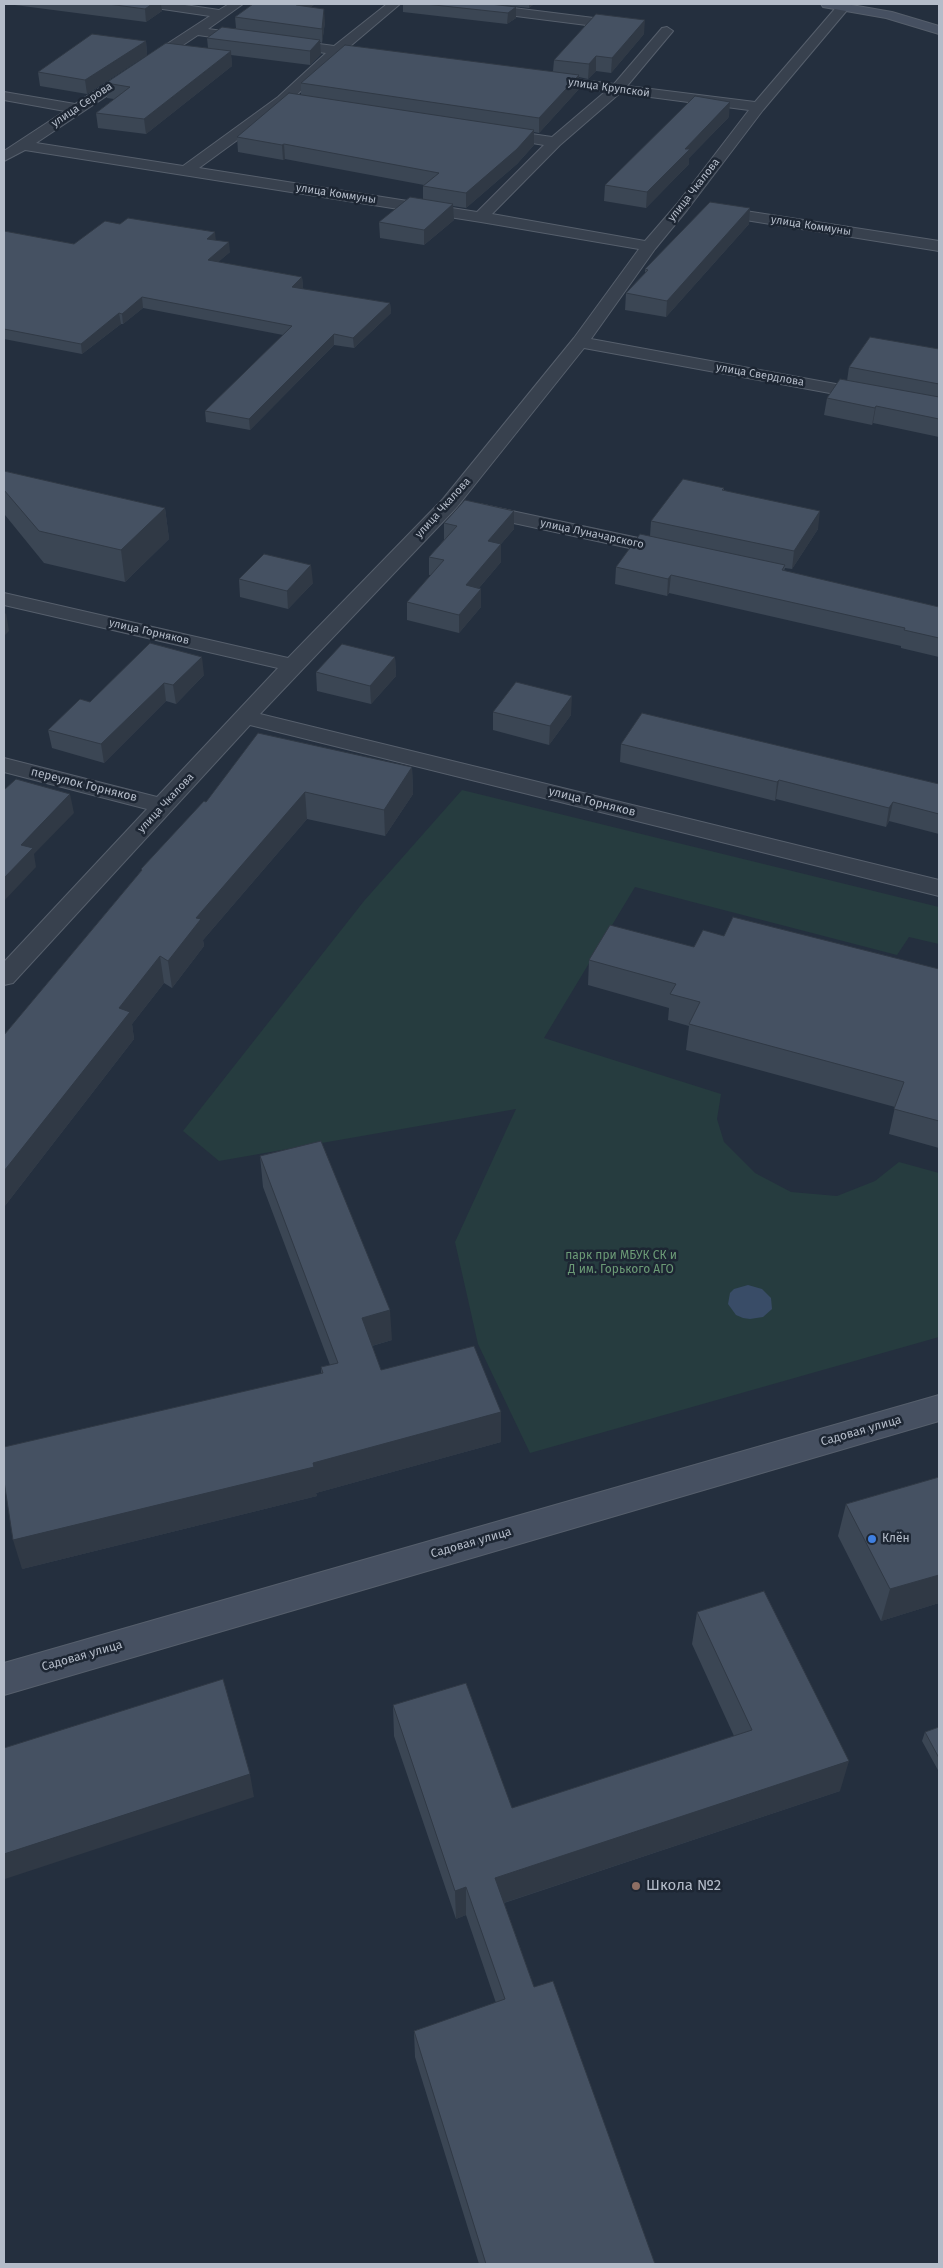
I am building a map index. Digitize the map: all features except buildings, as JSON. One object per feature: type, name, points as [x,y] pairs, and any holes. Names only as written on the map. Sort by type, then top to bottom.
[{"type":"street","points":[[156,4],[220,14]]},
{"type":"street","name":"улица Серова","points":[[4,158],[236,4]]},
{"type":"street","points":[[187,170],[283,100],[336,50],[394,4]]},
{"type":"street","points":[[454,4],[667,31],[617,89],[556,142],[481,217]]},
{"type":"street","points":[[836,5],[888,15],[939,30]]},
{"type":"street","name":"улица Чкалова","points":[[4,977],[293,665],[450,503],[580,342],[649,246],[682,207],[836,5]]},
{"type":"street","points":[[194,31],[394,58]]},
{"type":"street","name":"улица Крупской","points":[[530,77],[758,107]]},
{"type":"street","points":[[4,96],[77,109]]},
{"type":"street","points":[[283,100],[302,103]]},
{"type":"street","points":[[487,132],[556,142]]},
{"type":"street","name":"улица Коммуны","points":[[23,145],[481,217],[649,246]]},
{"type":"street","name":"улица Коммуны","points":[[682,207],[939,246]]},
{"type":"street","name":"улица Свердлова","points":[[580,342],[939,408]]},
{"type":"street","name":"улица Луначарского","points":[[450,503],[690,555]]},
{"type":"street","name":"улица Горняков","points":[[4,599],[293,665]]},
{"type":"street","name":"улица Горняков","points":[[246,717],[939,888]]},
{"type":"street","name":"переулок Горняков","points":[[4,765],[163,806]]},
{"type":"street","name":"Садовая улица","points":[[4,1679],[939,1408]]},
{"type":"green space","name":"парк при МБУК СК и Д им. Горького АГО","points":[[462,790],[939,907],[939,944],[909,937],[897,955],[635,887],[544,1038],[721,1094],[717,1119],[724,1142],[755,1173],[791,1192],[837,1196],[875,1181],[899,1162],[939,1173],[939,1337],[530,1453],[478,1344],[455,1242],[516,1109],[219,1161],[183,1131],[364,901]]},
{"type":"water","points":[[748,1285],[762,1289],[771,1298],[772,1309],[763,1317],[743,1318],[736,1315],[728,1304],[730,1293],[734,1289]]},
{"type":"place","name":"Клён","points":[[872,1539]]},
{"type":"place","name":"Школа №2","points":[[636,1886]]}]
